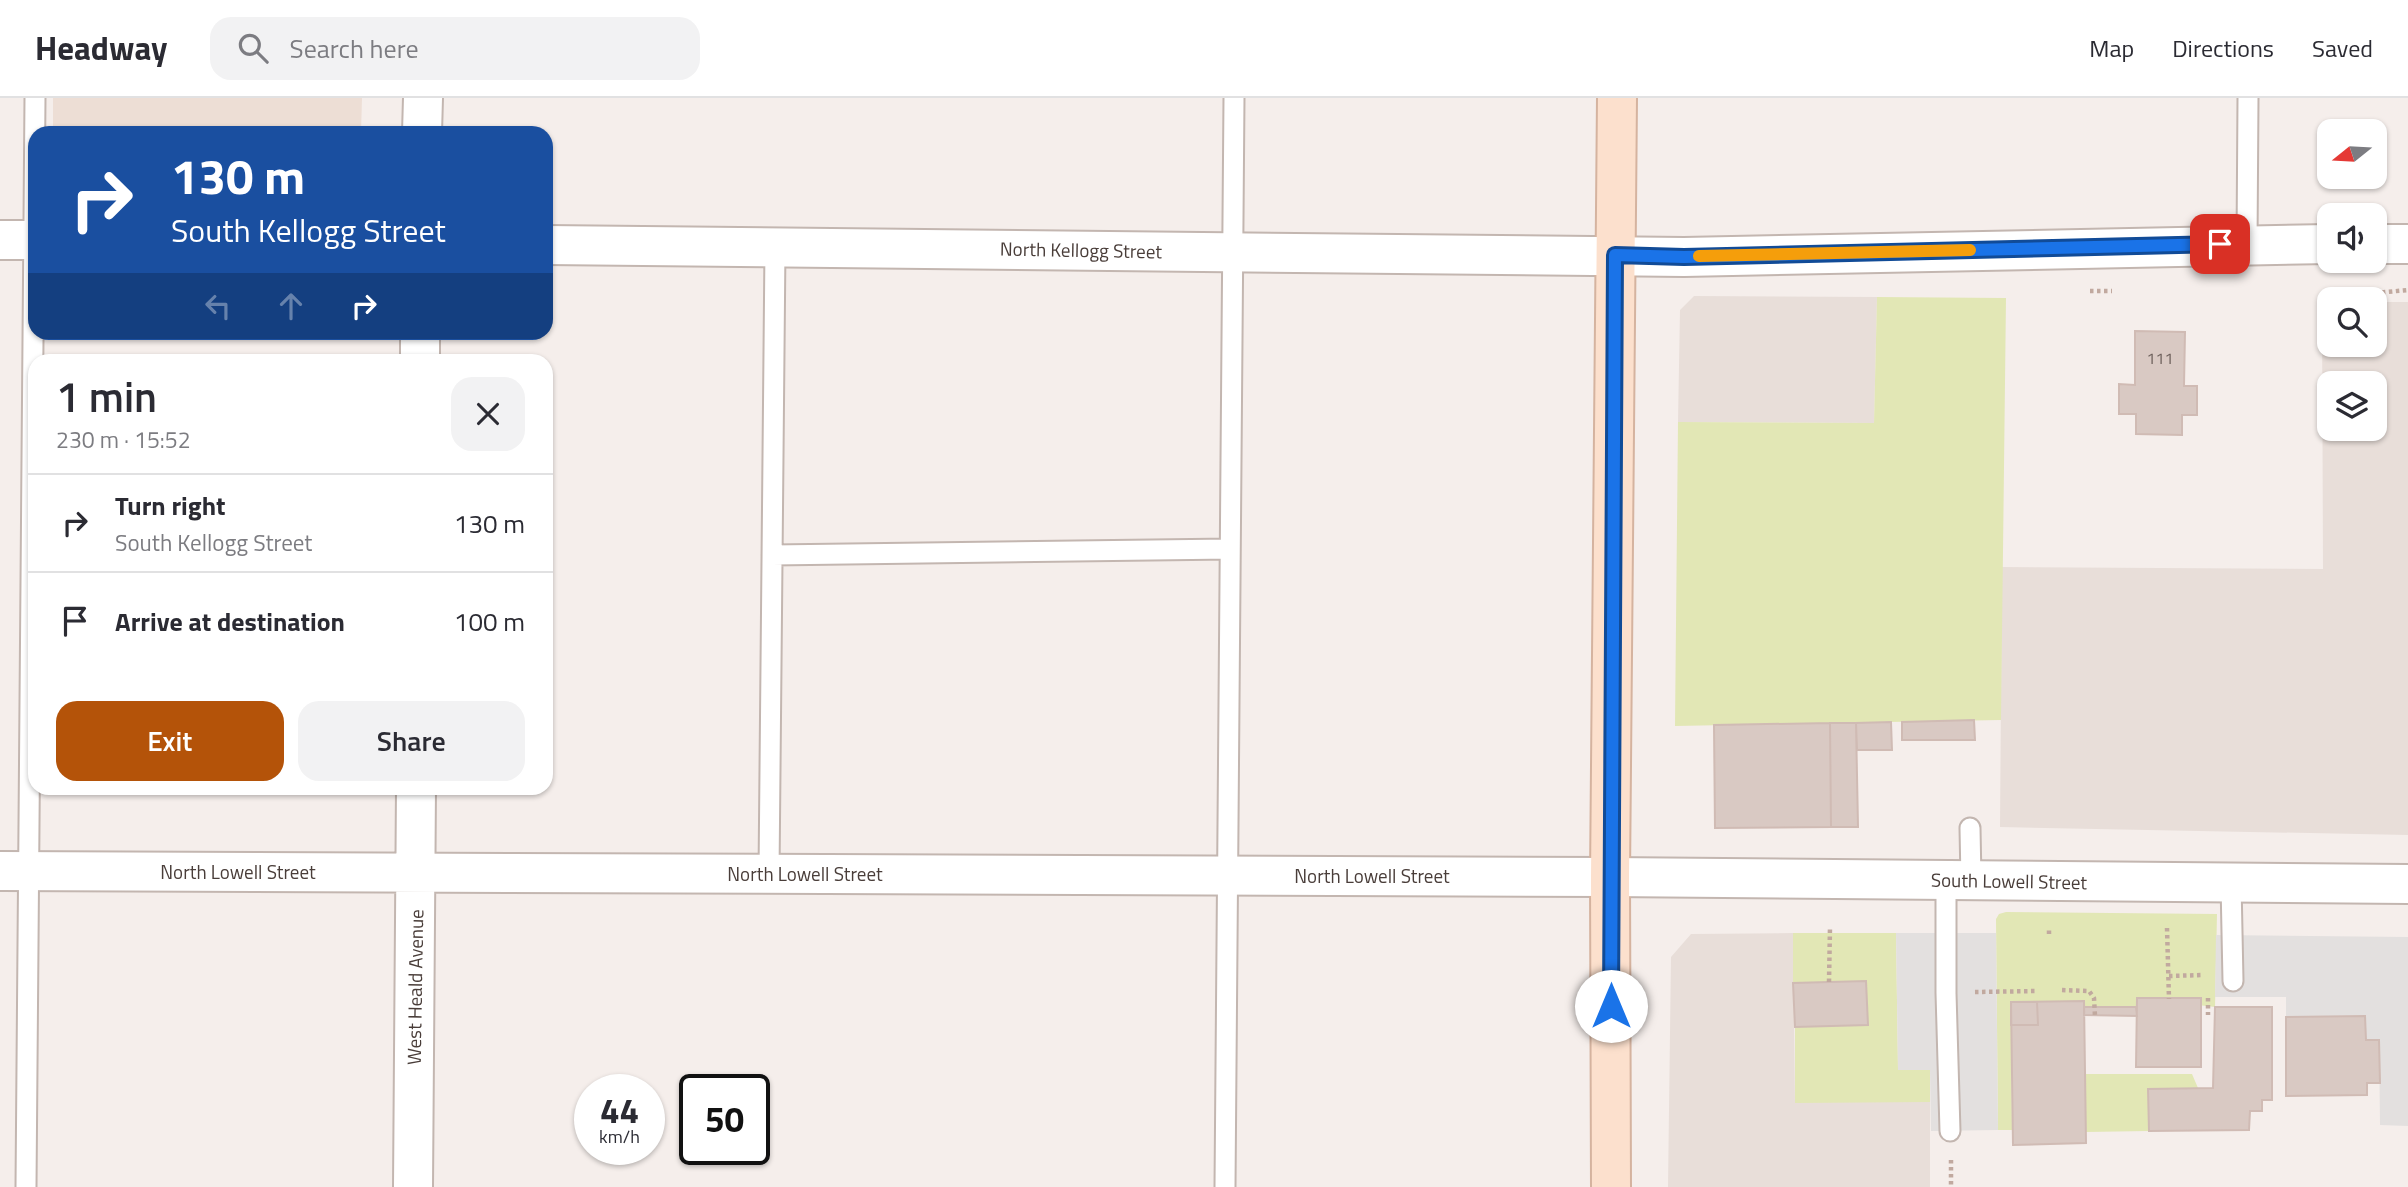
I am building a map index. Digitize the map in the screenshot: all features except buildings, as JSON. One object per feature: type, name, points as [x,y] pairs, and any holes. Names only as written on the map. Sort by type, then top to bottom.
[{"type":"main road","points":[[1611,1187],[1610,877],[1618,98]]},
{"type":"street","points":[[422,98],[422,126]]},
{"type":"street","name":"North Kellogg Street","points":[[553,245],[1684,257],[2317,244]]},
{"type":"street","points":[[2387,244],[2408,244]]},
{"type":"street","name":"West Heald Avenue","points":[[413,1187],[416,795]]},
{"type":"street","name":"North Lowell Street","points":[[14,871],[1610,877]]},
{"type":"street","name":"South Lowell Street","points":[[1610,877],[2408,884]]},
{"type":"lane","points":[[33,126],[35,98]]},
{"type":"lane","points":[[1225,1187],[1234,98]]},
{"type":"lane","points":[[2247,244],[2248,98]]},
{"type":"lane","points":[[26,1187],[14,871],[23,240],[28,181]]},
{"type":"lane","points":[[769,874],[775,247]]},
{"type":"lane","points":[[772,555],[1230,549]]},
{"type":"lane","points":[[1950,1130],[1946,993],[1959,880],[1970,828]]},
{"type":"lane","points":[[2231,883],[2233,981]]},
{"type":"path","points":[[2387,292],[2408,290]]},
{"type":"path","points":[[1829,982],[1830,927]]},
{"type":"path","points":[[2049,927],[2049,934]]},
{"type":"path","points":[[2167,928],[2169,999]]},
{"type":"path","points":[[2062,990],[2089,991],[2094,998],[2095,1016]]},
{"type":"path","points":[[1946,993],[2037,991]]},
{"type":"shaded area","points":[[53,98],[362,98],[361,126],[53,126]]},
{"type":"shaded area","points":[[1694,296],[1877,297],[1874,423],[1678,422],[1680,310]]},
{"type":"shaded area","points":[[2387,302],[2408,302],[2408,835],[2000,827],[2002,567],[2323,569],[2323,441],[2387,441],[2387,371],[2322,371],[2322,357],[2387,357]]},
{"type":"shaded area","points":[[1793,933],[1795,1102],[1930,1102],[1930,1187],[1668,1187],[1671,957],[1691,934]]},
{"type":"shaded area","points":[[1896,933],[1996,933],[1998,1130],[1931,1131],[1930,1070],[1898,1070]]},
{"type":"shaded area","points":[[2216,935],[2408,937],[2408,1126],[2380,1125],[2379,1040],[2366,1040],[2365,1016],[2286,1017],[2286,997],[2215,997]]},
{"type":"green space","points":[[1877,297],[2006,298],[2001,720],[1675,726],[1678,422],[1874,423]]},
{"type":"green space","points":[[1999,914],[2217,914],[2215,1007],[2137,998],[2136,1007],[2084,1007],[2083,1001],[2011,1002],[2012,1130],[1998,1130],[1996,919]]},
{"type":"green space","points":[[1793,933],[1896,933],[1898,1069],[1930,1070],[1930,1102],[1795,1103],[1795,1027],[1867,1025],[1793,983]]},
{"type":"green space","points":[[2085,1074],[2192,1074],[2198,1088],[2148,1089],[2149,1131],[2086,1132]]},
{"type":"slow traffic","points":[[1699,256],[1970,250]]},
{"type":"route","points":[[1611,1006],[1615,255],[1684,257],[2220,244]]}]
